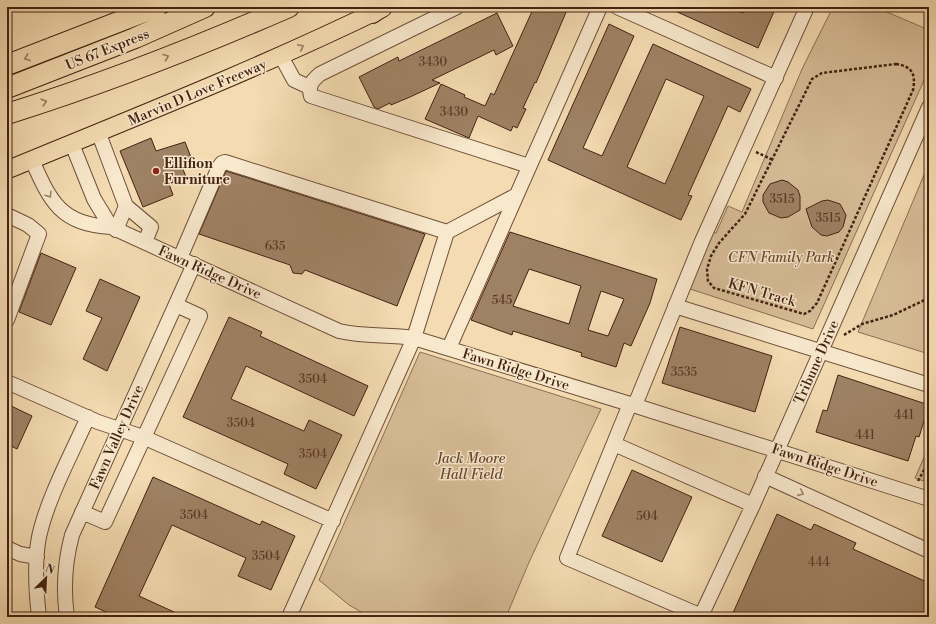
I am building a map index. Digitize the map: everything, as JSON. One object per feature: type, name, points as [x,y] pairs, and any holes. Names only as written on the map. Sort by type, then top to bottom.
[{"type":"highway","points":[[46,51],[120,7]]},
{"type":"highway","points":[[7,66],[157,7]]},
{"type":"highway","name":"US 67 Express","points":[[7,88],[128,41],[205,7]]},
{"type":"highway","points":[[7,114],[72,94],[236,30],[290,7]]},
{"type":"main road","name":"Marvin D Love Freeway","points":[[7,170],[99,134],[281,56],[379,9]]},
{"type":"street","points":[[457,7],[320,74],[312,81],[309,87],[311,96],[529,166]]},
{"type":"street","points":[[449,348],[600,7]]},
{"type":"street","points":[[617,7],[776,78]]},
{"type":"street","points":[[702,616],[568,558],[614,444],[633,405],[702,241],[807,7]]},
{"type":"street","points":[[281,56],[294,80],[309,87]]},
{"type":"street","name":"Tribune Drive","points":[[702,616],[777,450],[827,353],[925,125],[929,107]]},
{"type":"street","points":[[99,134],[126,206],[151,227],[145,242]]},
{"type":"street","points":[[72,144],[94,199],[114,229],[126,206]]},
{"type":"street","name":"Fawn Ridge Drive","points":[[32,160],[47,193],[59,209],[76,220],[93,226],[114,229],[145,242],[339,331],[357,335],[414,338],[929,498]]},
{"type":"street","points":[[180,258],[218,167],[222,162],[447,232]]},
{"type":"street","points":[[289,617],[414,338],[447,232],[515,196]]},
{"type":"street","points":[[7,211],[39,234],[7,320]]},
{"type":"street","name":"Fawn Valley Drive","points":[[67,617],[65,583],[67,556],[72,534],[194,264]]},
{"type":"street","points":[[82,512],[105,522],[200,316],[176,305]]},
{"type":"street","points":[[675,306],[929,385]]},
{"type":"street","points":[[7,382],[88,417],[143,437],[333,521]]},
{"type":"street","points":[[39,617],[36,588],[39,538],[45,515],[88,417]]},
{"type":"street","points":[[614,444],[753,505]]},
{"type":"street","points":[[765,476],[929,551]]},
{"type":"street","points":[[7,548],[20,554],[37,557]]},
{"type":"path","name":"KFN Track","points":[[896,64],[904,65],[912,72],[914,80],[910,97],[817,303],[810,312],[804,314],[714,288],[708,281],[707,268],[711,256],[719,243],[746,214],[808,85],[812,78],[818,75],[896,64]]},
{"type":"path","points":[[827,353],[845,334],[862,324],[908,310],[929,298]]},
{"type":"path","points":[[918,481],[929,461]]},
{"type":"green space","name":"CFN Family Park","points":[[833,7],[875,7],[929,30],[929,69],[813,329],[687,288],[712,232],[716,233],[728,206],[742,212],[802,69]]},
{"type":"green space","points":[[929,163],[929,354],[858,332]]},
{"type":"green space","name":"Jack Moore Hall Field","points":[[420,352],[601,409],[530,560],[506,617],[370,617],[349,605],[319,580]]},
{"type":"green space","points":[[929,446],[929,483],[915,478]]},
{"type":"building","points":[[534,7],[560,7],[567,10],[536,83],[535,82],[523,108],[526,109],[517,128],[513,126],[511,131],[478,116],[469,138],[425,119],[441,84],[465,95],[464,97],[485,106],[491,93],[494,95]]},
{"type":"building","points":[[666,7],[730,7],[743,13],[746,7],[776,7],[758,48]]},
{"type":"building","points":[[497,13],[513,46],[496,55],[494,50],[432,80],[440,83],[410,97],[391,105],[390,103],[378,109],[374,107],[359,77],[398,57],[399,61]]},
{"type":"building","points":[[609,24],[634,36],[583,148],[602,156],[653,44],[751,89],[740,112],[728,106],[688,195],[692,196],[681,220],[548,160]],"holes":[[[666,79],[704,96],[665,184],[627,167]]]},
{"type":"building","name":"Ellifion Furniture","points":[[151,138],[156,151],[185,142],[192,160],[181,164],[186,177],[169,184],[173,195],[143,207],[120,151]]},
{"type":"building","points":[[226,171],[425,234],[397,306],[305,270],[302,274],[293,273],[290,265],[199,234]]},
{"type":"building","points":[[782,180],[788,182],[798,190],[800,196],[800,210],[788,217],[781,218],[769,213],[763,202],[763,195],[770,184]]},
{"type":"building","points":[[828,200],[840,204],[846,215],[843,227],[839,232],[827,236],[821,235],[812,227],[806,209],[822,201]]},
{"type":"building","points":[[510,232],[657,279],[650,303],[631,346],[624,343],[616,367],[581,356],[582,353],[513,331],[512,335],[471,320]],"holes":[[[529,269],[581,286],[569,324],[513,306]],[[601,291],[624,299],[608,336],[588,330]]]},
{"type":"building","points":[[41,253],[76,268],[51,325],[19,312]]},
{"type":"building","points":[[100,279],[140,297],[107,371],[83,359],[102,318],[86,311]]},
{"type":"building","points":[[229,317],[262,332],[260,336],[368,386],[354,416],[246,366],[231,399],[304,431],[309,420],[342,435],[316,489],[284,474],[288,464],[183,417]]},
{"type":"building","points":[[680,327],[772,356],[755,412],[662,383]]},
{"type":"building","points":[[838,375],[929,405],[919,437],[916,436],[908,461],[816,432],[823,410],[827,411]]},
{"type":"building","points":[[7,404],[32,416],[17,449],[7,444]]},
{"type":"building","points":[[632,470],[692,497],[662,562],[602,536]]},
{"type":"building","points":[[153,477],[260,525],[262,521],[295,536],[271,590],[238,576],[246,558],[172,525],[139,596],[185,617],[117,617],[95,607]]},
{"type":"building","points":[[777,514],[811,530],[814,524],[856,543],[853,549],[929,583],[929,617],[742,617],[733,613]]},
{"type":"place","name":"Ellifion Furniture","points":[[156,171]]}]
